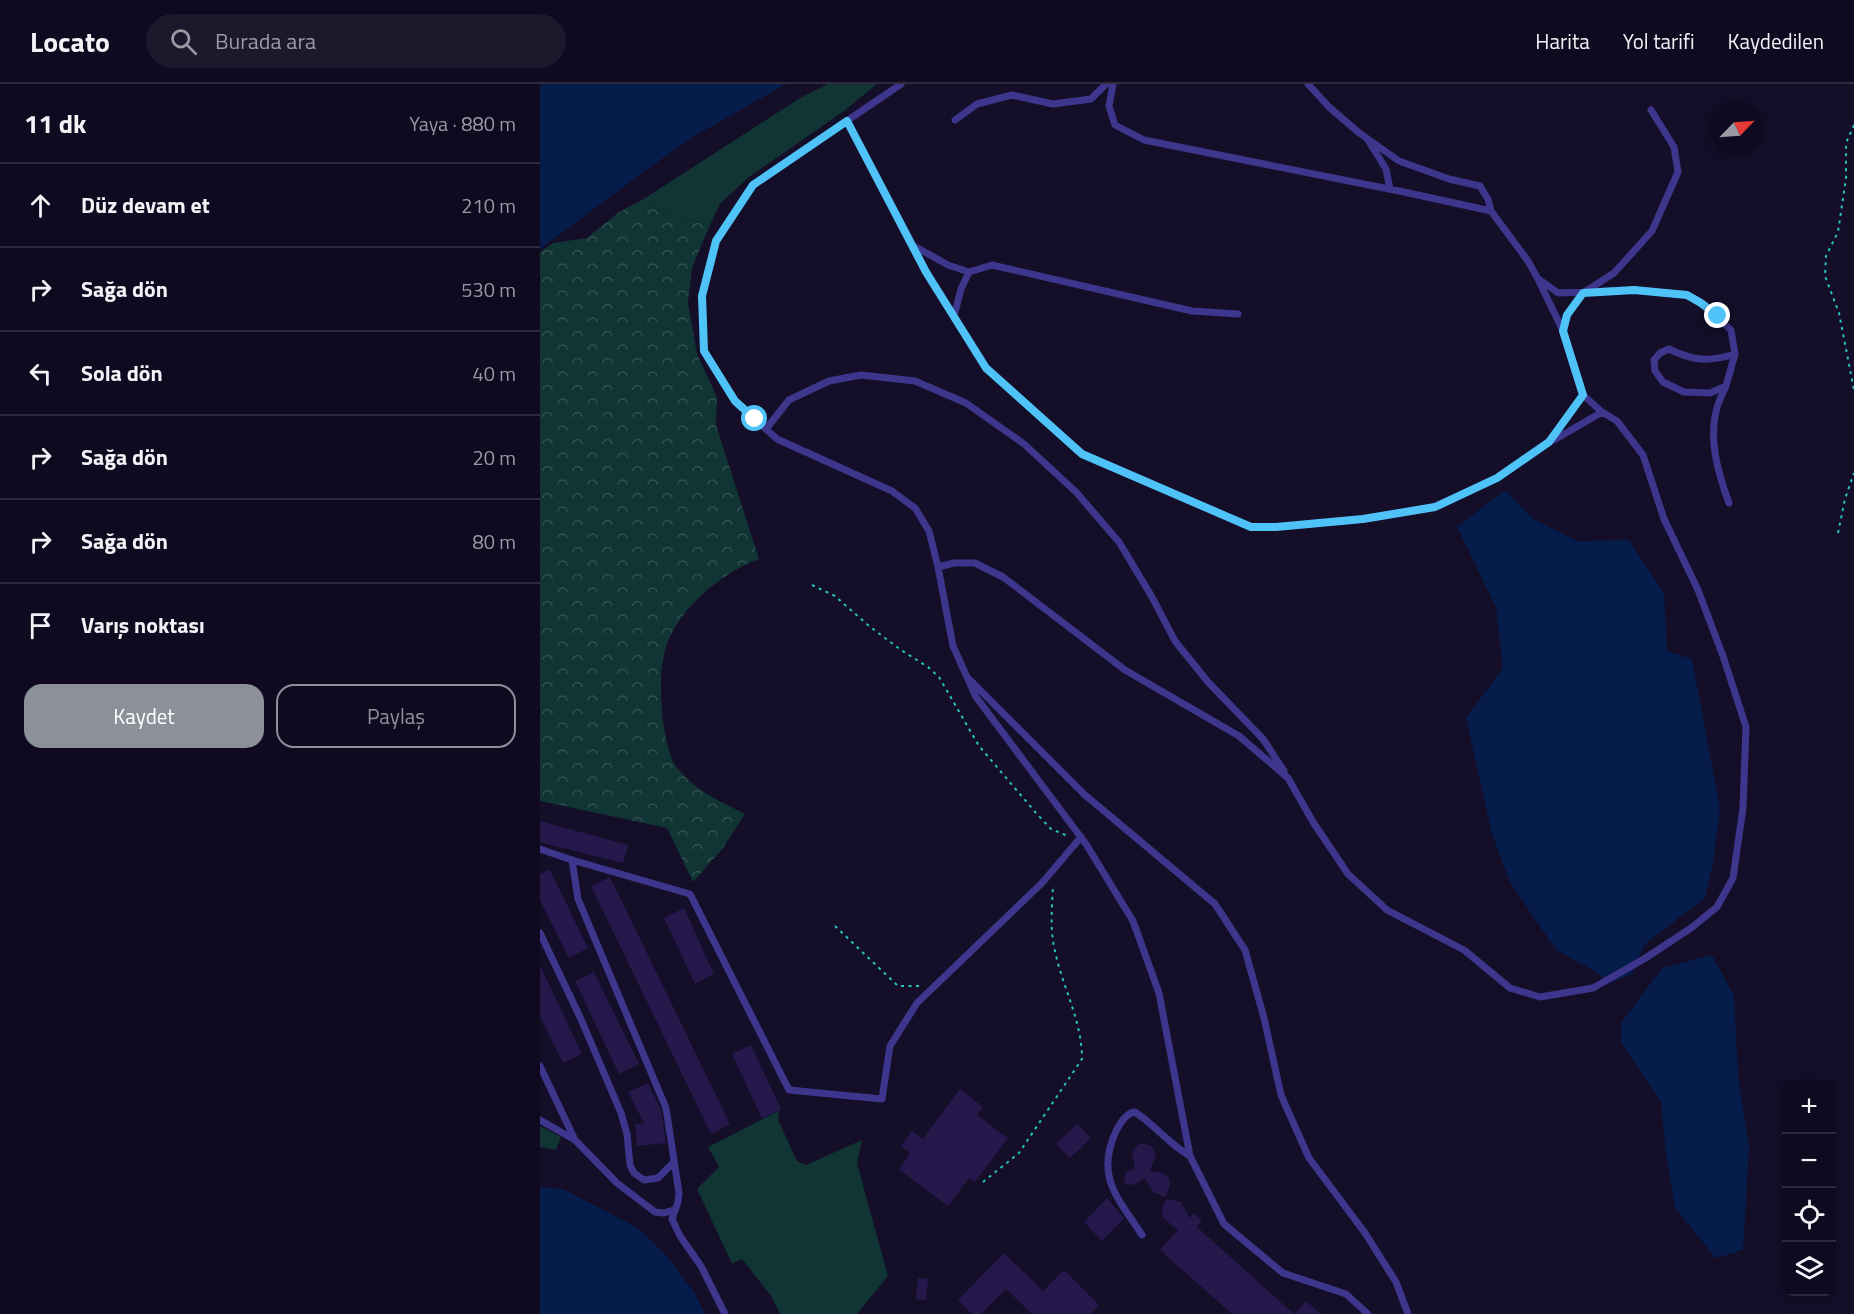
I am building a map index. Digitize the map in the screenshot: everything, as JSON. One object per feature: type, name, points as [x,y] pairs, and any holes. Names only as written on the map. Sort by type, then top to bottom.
[{"type":"lane","points":[[901,84],[753,185],[716,241],[702,296],[704,351],[735,401],[777,439],[892,491],[915,508],[928,531],[938,567],[953,646],[976,697],[1081,837],[1133,921],[1159,993],[1190,1156],[1224,1224],[1283,1273],[1346,1294],[1368,1314]]},
{"type":"lane","points":[[955,120],[977,104],[1012,96],[1053,104],[1091,99],[1106,84]]},
{"type":"lane","points":[[1113,84],[1109,106],[1115,125],[1144,140],[1491,211]]},
{"type":"lane","points":[[766,429],[789,400],[830,381],[861,375],[915,381],[966,403],[1024,444],[1076,492],[1119,542],[1175,641],[1208,682],[1263,739],[1313,822],[1348,874],[1387,910],[1464,950],[1510,988],[1539,997],[1593,988],[1644,959],[1691,928],[1717,907],[1733,878],[1743,808],[1746,727],[1724,656],[1698,590],[1664,519],[1643,454],[1617,421],[1602,412],[1583,395],[1563,331],[1538,279],[1491,211],[1488,199],[1480,186],[1449,180],[1399,160],[1329,107],[1308,84]]},
{"type":"lane","points":[[1563,331],[1567,315],[1583,293],[1614,273],[1652,231],[1678,172],[1674,147],[1651,110]]},
{"type":"lane","points":[[847,121],[926,272],[986,368],[1082,454],[1251,527],[1363,519],[1435,507],[1497,478],[1549,442],[1602,412]]},
{"type":"lane","points":[[1367,138],[1386,169],[1390,189]]},
{"type":"lane","points":[[912,244],[948,265],[969,272],[992,265],[1192,311],[1238,314]]},
{"type":"lane","points":[[954,316],[961,289],[969,272]]},
{"type":"lane","points":[[1538,279],[1558,294],[1634,290],[1687,295],[1701,303],[1731,330],[1735,354],[1726,386],[1716,409],[1714,443],[1719,477],[1729,503]]},
{"type":"lane","points":[[1726,386],[1710,393],[1684,392],[1663,382],[1655,370],[1654,360],[1660,353],[1669,349],[1682,355],[1707,360],[1735,354]]},
{"type":"lane","points":[[1549,442],[1583,395]]},
{"type":"lane","points":[[938,567],[954,562],[975,563],[1003,577],[1125,670],[1239,736],[1288,778]]},
{"type":"lane","points":[[966,676],[1085,795],[1215,903],[1245,950],[1264,1018],[1281,1095],[1309,1158],[1365,1233],[1396,1282],[1408,1314]]},
{"type":"lane","points":[[540,849],[690,894],[789,1090],[882,1099],[890,1046],[917,1003],[988,936],[1055,868],[1081,837]]},
{"type":"lane","points":[[572,860],[578,899],[666,1108],[678,1184],[678,1202],[672,1219]]},
{"type":"lane","points":[[540,933],[580,1017],[621,1113],[627,1134],[630,1165],[634,1173],[644,1180],[667,1179],[678,1184]]},
{"type":"lane","points":[[540,1066],[575,1140]]},
{"type":"lane","points":[[1142,1235],[1116,1195],[1107,1174],[1109,1148],[1117,1128],[1124,1118],[1135,1112],[1176,1148],[1190,1156]]},
{"type":"lane","points":[[540,1120],[575,1140],[617,1183],[655,1212],[672,1219],[680,1236],[701,1266],[725,1314]]},
{"type":"lane","points":[[658,1178],[668,1171],[674,1162]]},
{"type":"lane","points":[[664,1214],[674,1210]]},
{"type":"path","points":[[1854,126],[1846,143],[1846,178],[1838,232],[1826,256],[1825,276],[1839,313],[1854,390]]},
{"type":"path","points":[[1838,533],[1845,499],[1854,473]]},
{"type":"path","points":[[812,585],[835,596],[901,651],[928,666],[939,677],[979,746],[1035,813],[1051,829],[1065,836],[1081,837]]},
{"type":"path","points":[[983,1182],[1018,1153],[1082,1059],[1082,1041],[1074,1006],[1054,945],[1052,900],[1055,868]]},
{"type":"path","points":[[835,926],[898,987],[937,985]]},
{"type":"green space","points":[[828,84],[877,84],[844,111],[749,177],[720,204],[710,225],[664,213],[642,200],[800,98]]},
{"type":"green space","points":[[642,200],[664,213],[710,225],[692,268],[688,303],[697,354],[717,397],[716,425],[759,559],[717,582],[693,604],[673,630],[663,661],[661,687],[663,718],[672,760],[699,788],[745,814],[723,848],[693,882],[667,828],[540,801],[540,252],[553,243],[587,238],[619,212]]},
{"type":"green space","points":[[779,1111],[778,1120],[797,1161],[806,1165],[862,1140],[857,1163],[888,1276],[857,1314],[780,1314],[771,1296],[742,1259],[732,1264],[697,1189],[719,1167],[708,1147]]},
{"type":"green space","points":[[540,1126],[561,1137],[556,1150],[540,1147]]},
{"type":"water","points":[[540,84],[786,84],[693,137],[540,249]]},
{"type":"water","points":[[1505,490],[1535,520],[1577,541],[1629,540],[1664,593],[1667,651],[1692,659],[1720,808],[1713,864],[1705,898],[1645,944],[1632,974],[1610,983],[1591,969],[1556,950],[1510,882],[1492,834],[1466,718],[1503,668],[1496,607],[1457,527]]},
{"type":"water","points":[[1712,955],[1734,996],[1738,1074],[1749,1148],[1743,1250],[1716,1258],[1675,1208],[1666,1154],[1661,1102],[1621,1042],[1621,1023],[1662,968]]},
{"type":"water","points":[[540,1187],[563,1189],[638,1228],[666,1255],[694,1292],[705,1314],[540,1314]]},
{"type":"building","points":[[540,821],[628,845],[623,863],[540,842]]},
{"type":"building","points":[[550,870],[588,948],[569,958],[540,900],[540,874]]},
{"type":"building","points":[[610,877],[730,1124],[711,1134],[591,886]]},
{"type":"building","points":[[684,908],[714,974],[695,984],[664,918]]},
{"type":"building","points":[[540,965],[582,1054],[563,1063],[540,1016]]},
{"type":"building","points":[[594,972],[639,1064],[619,1074],[575,981]]},
{"type":"building","points":[[751,1045],[781,1109],[762,1119],[732,1054]]},
{"type":"building","points":[[648,1083],[661,1110],[666,1143],[637,1146],[635,1124],[644,1123],[628,1092]]},
{"type":"building","points":[[960,1089],[983,1107],[977,1115],[1008,1138],[975,1182],[969,1178],[948,1206],[899,1169],[910,1153],[901,1146],[912,1131],[923,1139]]},
{"type":"building","points":[[1077,1124],[1091,1138],[1070,1158],[1056,1144]]},
{"type":"building","points":[[1142,1143],[1151,1146],[1156,1154],[1150,1171],[1163,1173],[1169,1178],[1170,1186],[1165,1197],[1153,1192],[1145,1178],[1133,1185],[1126,1184],[1124,1181],[1126,1172],[1135,1168],[1132,1152]]},
{"type":"building","points":[[1107,1198],[1124,1218],[1102,1241],[1084,1222]]},
{"type":"building","points":[[1167,1199],[1181,1202],[1190,1218],[1194,1213],[1202,1221],[1197,1227],[1294,1314],[1232,1314],[1160,1250],[1178,1230],[1163,1218],[1162,1208]]},
{"type":"building","points":[[1004,1253],[1043,1291],[1064,1270],[1099,1305],[1090,1314],[1032,1314],[1006,1289],[981,1314],[972,1314],[958,1300]]},
{"type":"building","points":[[918,1278],[928,1279],[926,1300],[916,1299]]},
{"type":"building","points":[[1306,1301],[1321,1314],[1294,1314]]},
{"type":"route","points":[[755,419],[735,401],[704,351],[702,296],[716,241],[753,185],[847,121],[926,272],[986,368],[1082,454],[1251,527],[1363,519],[1435,507],[1497,478],[1549,442],[1583,395],[1563,331],[1567,315],[1583,293],[1634,290],[1687,295],[1718,316]]}]
